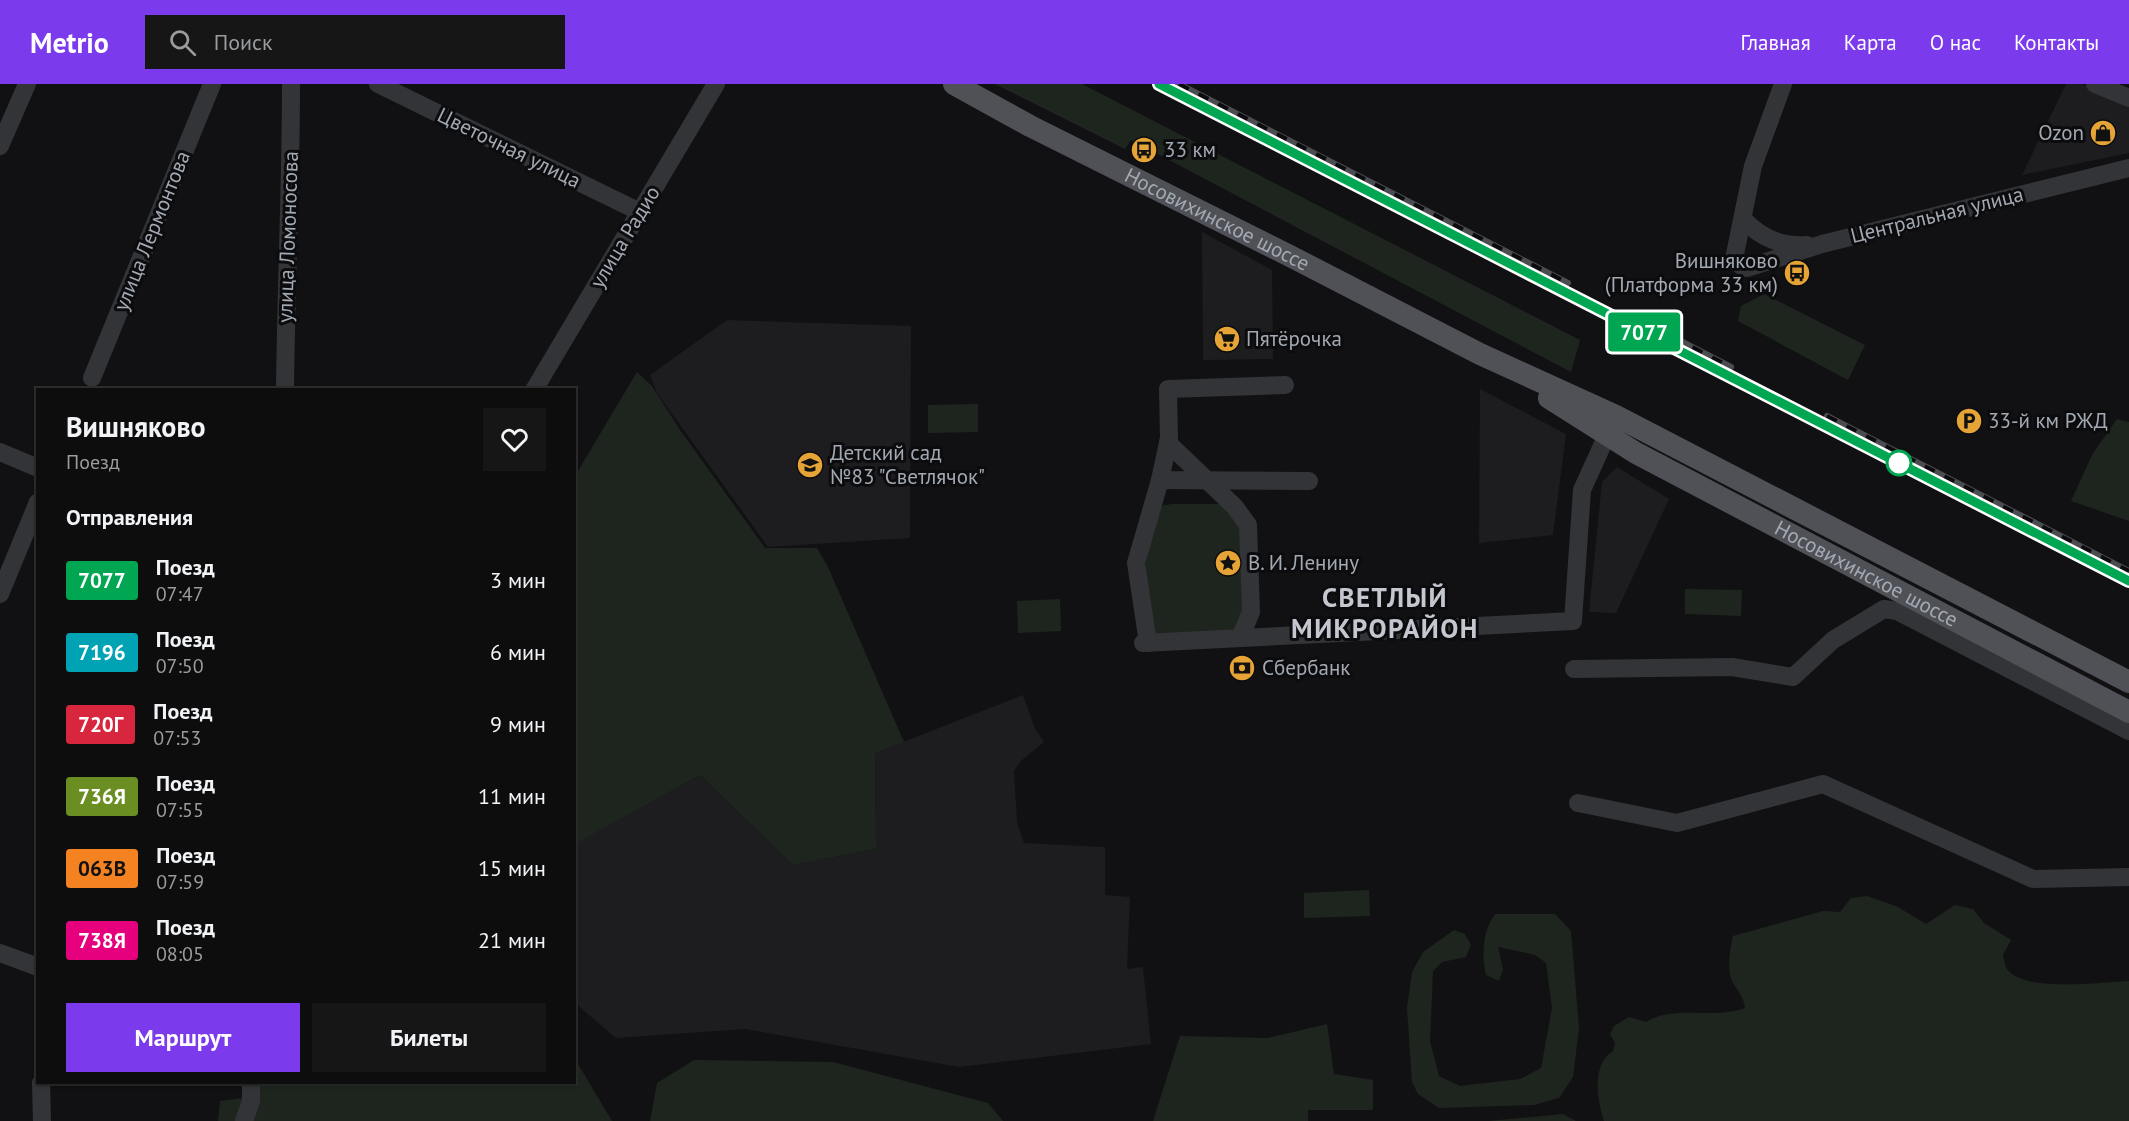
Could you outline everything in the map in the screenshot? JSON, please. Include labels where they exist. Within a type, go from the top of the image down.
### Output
[{"type":"main road","name":"Носовихинское шоссе","points":[[954,84],[1030,126],[1480,354],[1611,425],[2129,682]]},
{"type":"main road","name":"Носовихинское шоссе","points":[[1611,425],[1636,453],[2129,711]]},
{"type":"street","points":[[0,146],[27,84]]},
{"type":"street","name":"улица Лермонтова","points":[[92,378],[212,84]]},
{"type":"street","name":"улица Ломоносова","points":[[285,388],[286,265],[291,181],[291,84]]},
{"type":"street","name":"Цветочная улица","points":[[378,84],[640,212]]},
{"type":"street","name":"улица Радио","points":[[535,388],[716,84]]},
{"type":"street","name":"Центральная улица","points":[[1783,84],[1755,157],[1744,220],[1741,261],[1822,244],[2129,168]]},
{"type":"street","points":[[2095,84],[2129,98]]},
{"type":"street","points":[[1744,220],[1754,230],[1775,240],[1800,246],[1822,244]]},
{"type":"street","points":[[1285,385],[1168,389],[1168,443],[1160,480],[1136,563],[1146,643],[1573,621],[1574,570],[1582,490],[1611,425]]},
{"type":"street","points":[[1168,443],[1235,507],[1248,525],[1251,612],[1240,638]]},
{"type":"street","points":[[0,452],[36,467]]},
{"type":"street","points":[[1160,480],[1309,481]]},
{"type":"street","points":[[0,594],[36,507]]},
{"type":"street","points":[[1574,669],[1732,667],[1793,677],[1833,640],[1884,609],[1898,611],[2129,731]]},
{"type":"street","points":[[1578,803],[1677,823],[1823,784],[2033,879],[2129,877]]},
{"type":"street","points":[[0,953],[36,966]]},
{"type":"street","points":[[41,1084],[42,1121]]},
{"type":"street","points":[[244,1121],[251,1101],[251,1084]]},
{"type":"shaded area","points":[[995,84],[1082,84],[1580,340],[1571,372],[1131,140],[1125,149]]},
{"type":"shaded area","points":[[2066,84],[2081,84],[2129,105],[2129,153],[2022,175]]},
{"type":"shaded area","points":[[1202,232],[1272,270],[1273,359],[1203,360]]},
{"type":"shaded area","points":[[1764,294],[1865,345],[1848,380],[1738,321],[1741,306]]},
{"type":"shaded area","name":"Детский сад №83 \"Светлячок\"","points":[[727,320],[911,326],[910,538],[768,547],[657,393],[650,375]]},
{"type":"shaded area","points":[[637,372],[652,386],[680,430],[765,548],[817,548],[828,567],[904,742],[875,753],[876,849],[793,865],[700,775],[576,843],[576,474]]},
{"type":"shaded area","points":[[1480,389],[1566,434],[1553,535],[1479,543]]},
{"type":"shaded area","points":[[978,404],[978,432],[928,433],[928,405]]},
{"type":"shaded area","points":[[2117,419],[2129,422],[2129,521],[2071,501],[2093,453]]},
{"type":"shaded area","points":[[1617,467],[1669,499],[1616,613],[1589,612],[1602,482]]},
{"type":"shaded area","points":[[1172,504],[1232,504],[1246,530],[1250,594],[1237,635],[1155,638],[1143,583],[1154,507]]},
{"type":"shaded area","points":[[1685,589],[1742,590],[1741,616],[1685,614]]},
{"type":"shaded area","points":[[1060,599],[1061,631],[1018,633],[1017,601]]},
{"type":"shaded area","points":[[1023,695],[1035,729],[1044,742],[1021,761],[1014,771],[1017,822],[1024,843],[1105,847],[1105,895],[1130,897],[1127,969],[1143,967],[1151,1044],[959,1067],[745,1029],[616,1038],[576,1004],[576,843],[700,775],[793,865],[876,849],[875,753]]},
{"type":"shaded area","points":[[1369,890],[1370,916],[1304,918],[1304,893]]},
{"type":"shaded area","points":[[1867,896],[1898,907],[1926,924],[1955,905],[1973,909],[1984,923],[2011,940],[2003,955],[2006,968],[2016,976],[2029,981],[2046,984],[2083,984],[2129,981],[2129,1121],[1604,1121],[1599,1103],[1598,1083],[1601,1065],[1613,1051],[1615,1043],[1610,1034],[1614,1026],[1629,1017],[1646,1022],[1669,1014],[1720,1013],[1745,1008],[1742,997],[1731,978],[1729,966],[1733,936],[1823,911],[1840,912],[1851,898]]},
{"type":"shaded area","points":[[1495,914],[1555,914],[1571,931],[1579,1028],[1573,1077],[1559,1098],[1534,1105],[1439,1108],[1418,1094],[1412,1082],[1407,1008],[1412,972],[1423,952],[1454,930],[1465,934],[1471,945],[1466,957],[1442,962],[1433,971],[1430,1041],[1439,1076],[1460,1086],[1520,1079],[1541,1068],[1552,1008],[1546,963],[1535,955],[1498,947],[1503,969],[1499,981],[1486,975],[1484,943],[1488,927]]},
{"type":"shaded area","points":[[1327,1024],[1334,1074],[1373,1080],[1373,1110],[1308,1110],[1308,1121],[1153,1121],[1180,1036],[1268,1038]]},
{"type":"shaded area","points":[[694,1060],[833,1062],[988,1103],[1003,1121],[650,1121],[657,1083]]},
{"type":"shaded area","points":[[576,1061],[612,1121],[218,1121],[220,1101],[243,1098],[244,1084],[576,1084]]},
{"type":"shaded area","points":[[1563,1114],[1576,1121],[1488,1121]]},
{"type":"railway","points":[[1159,84],[2129,581]]},
{"type":"railway","points":[[1179,84],[1568,283]]},
{"type":"railway","points":[[1673,337],[1731,367]]},
{"type":"railway","points":[[1827,416],[2129,571]]},
{"type":"train","name":"7077","points":[[1159,84],[2129,581]]},
{"type":"place","name":"Ozon","points":[[2103,133]]},
{"type":"place","name":"33 км","points":[[1144,150]]},
{"type":"place","name":"Вишняково (Платформа 33 км)","points":[[1797,273]]},
{"type":"place","name":"Пятёрочка","points":[[1227,339]]},
{"type":"place","name":"33-й км РЖД","points":[[1969,421]]},
{"type":"place","name":"Детский сад №83 \"Светлячок\"","points":[[810,465]]},
{"type":"place","name":"В. И. Ленину","points":[[1228,563]]},
{"type":"place","name":"Сбербанк","points":[[1242,668]]},
{"type":"district","name":"СВЕТЛЫЙ МИКРОРАЙОН","points":[[1385,614]]}]
